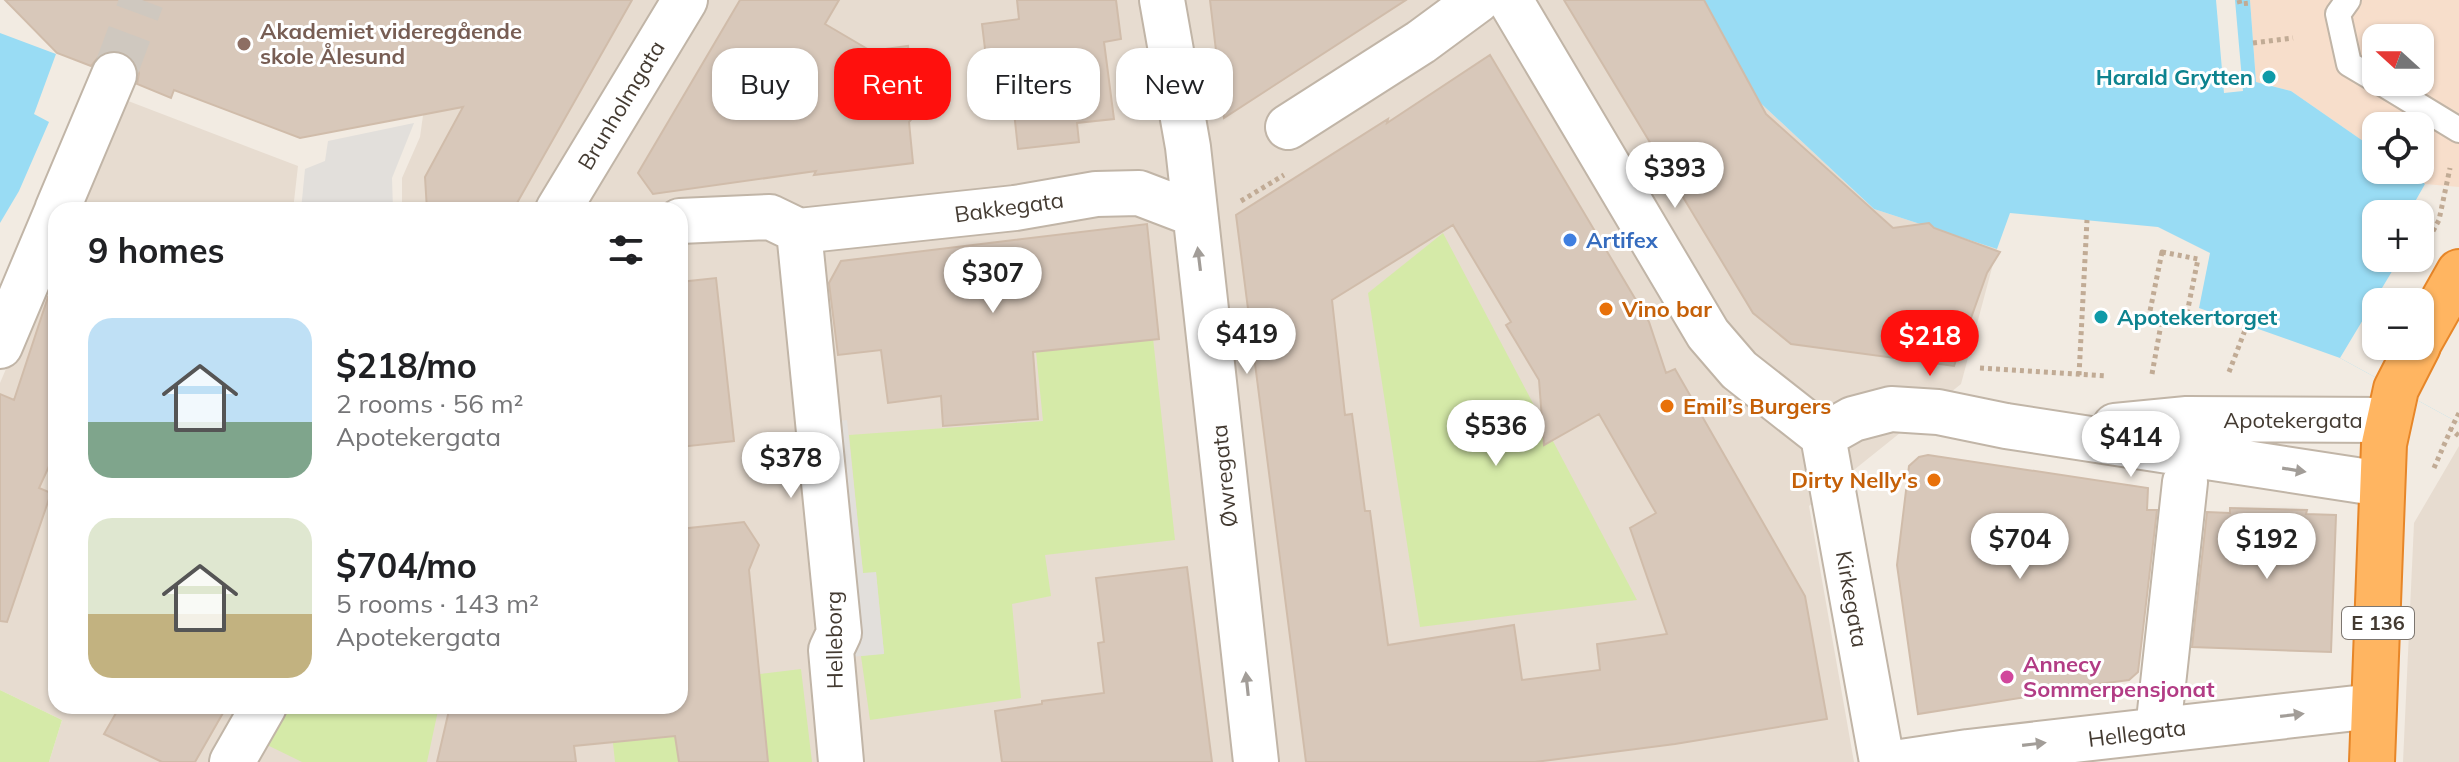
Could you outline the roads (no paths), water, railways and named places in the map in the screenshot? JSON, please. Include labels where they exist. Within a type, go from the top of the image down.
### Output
[{"type":"highway","name":"E 136","points":[[2434,317],[2459,272]]},
{"type":"highway","name":"E 136","points":[[2372,762],[2382,484],[2392,404],[2412,360]]},
{"type":"street","name":"Brunholmgata","points":[[563,202],[685,0]]},
{"type":"street","name":"Øwregata","points":[[1162,0],[1188,147],[1256,762]]},
{"type":"street","points":[[1288,127],[1421,42],[1478,0]]},
{"type":"street","points":[[1510,0],[1708,334],[1739,370],[1823,436]]},
{"type":"street","points":[[61,202],[114,75]]},
{"type":"street","name":"Bakkegata","points":[[688,221],[770,217],[799,231],[1015,208],[1096,194],[1139,193],[1194,214]]},
{"type":"street","name":"Helleborg","points":[[799,231],[839,633],[831,650],[841,762]]},
{"type":"street","points":[[0,346],[48,232]]},
{"type":"street","name":"Apotekergata","points":[[2056,432],[2392,404]]},
{"type":"street","name":"Apotekergata","points":[[1823,436],[1853,419],[1891,409],[1938,412],[2382,484]]},
{"type":"street","name":"Kirkegata","points":[[1823,436],[1882,762]]},
{"type":"street","points":[[2158,730],[2185,482]]},
{"type":"street","name":"Hellegata","points":[[1901,762],[2374,706]]},
{"type":"street","points":[[232,762],[259,714]]},
{"type":"lane","points":[[2348,0],[2338,14],[2349,64],[2362,72]]},
{"type":"lane","points":[[2403,96],[2459,130]]},
{"type":"water","points":[[1701,0],[2250,0],[2256,82],[2291,91],[2362,140],[2362,184],[2425,184],[2416,200],[2362,200],[2362,272],[2393,272],[2390,277],[2409,288],[2362,288],[2362,360],[2434,360],[2434,302],[2459,316],[2459,423],[2340,358],[2199,308],[2210,253],[2158,227],[2010,213],[1997,249],[1874,209],[1753,96]]},
{"type":"water","points":[[0,33],[56,54],[34,114],[49,122],[19,191],[0,223]]},
{"type":"tunnel","points":[[114,75],[142,0]]},
{"type":"place","name":"Akademiet videregående skole Ålesund","points":[[244,44]]},
{"type":"place","name":"Harald Grytten","points":[[2269,77]]},
{"type":"place","name":"Artifex","points":[[1570,240]]},
{"type":"place","name":"Vino bar","points":[[1606,309]]},
{"type":"place","name":"Apotekertorget","points":[[2101,317]]},
{"type":"place","name":"Emil’s Burgers","points":[[1667,406]]},
{"type":"place","name":"Dirty Nelly's","points":[[1934,480]]},
{"type":"place","name":"Annecy Sommerpensjonat","points":[[2007,677]]}]
